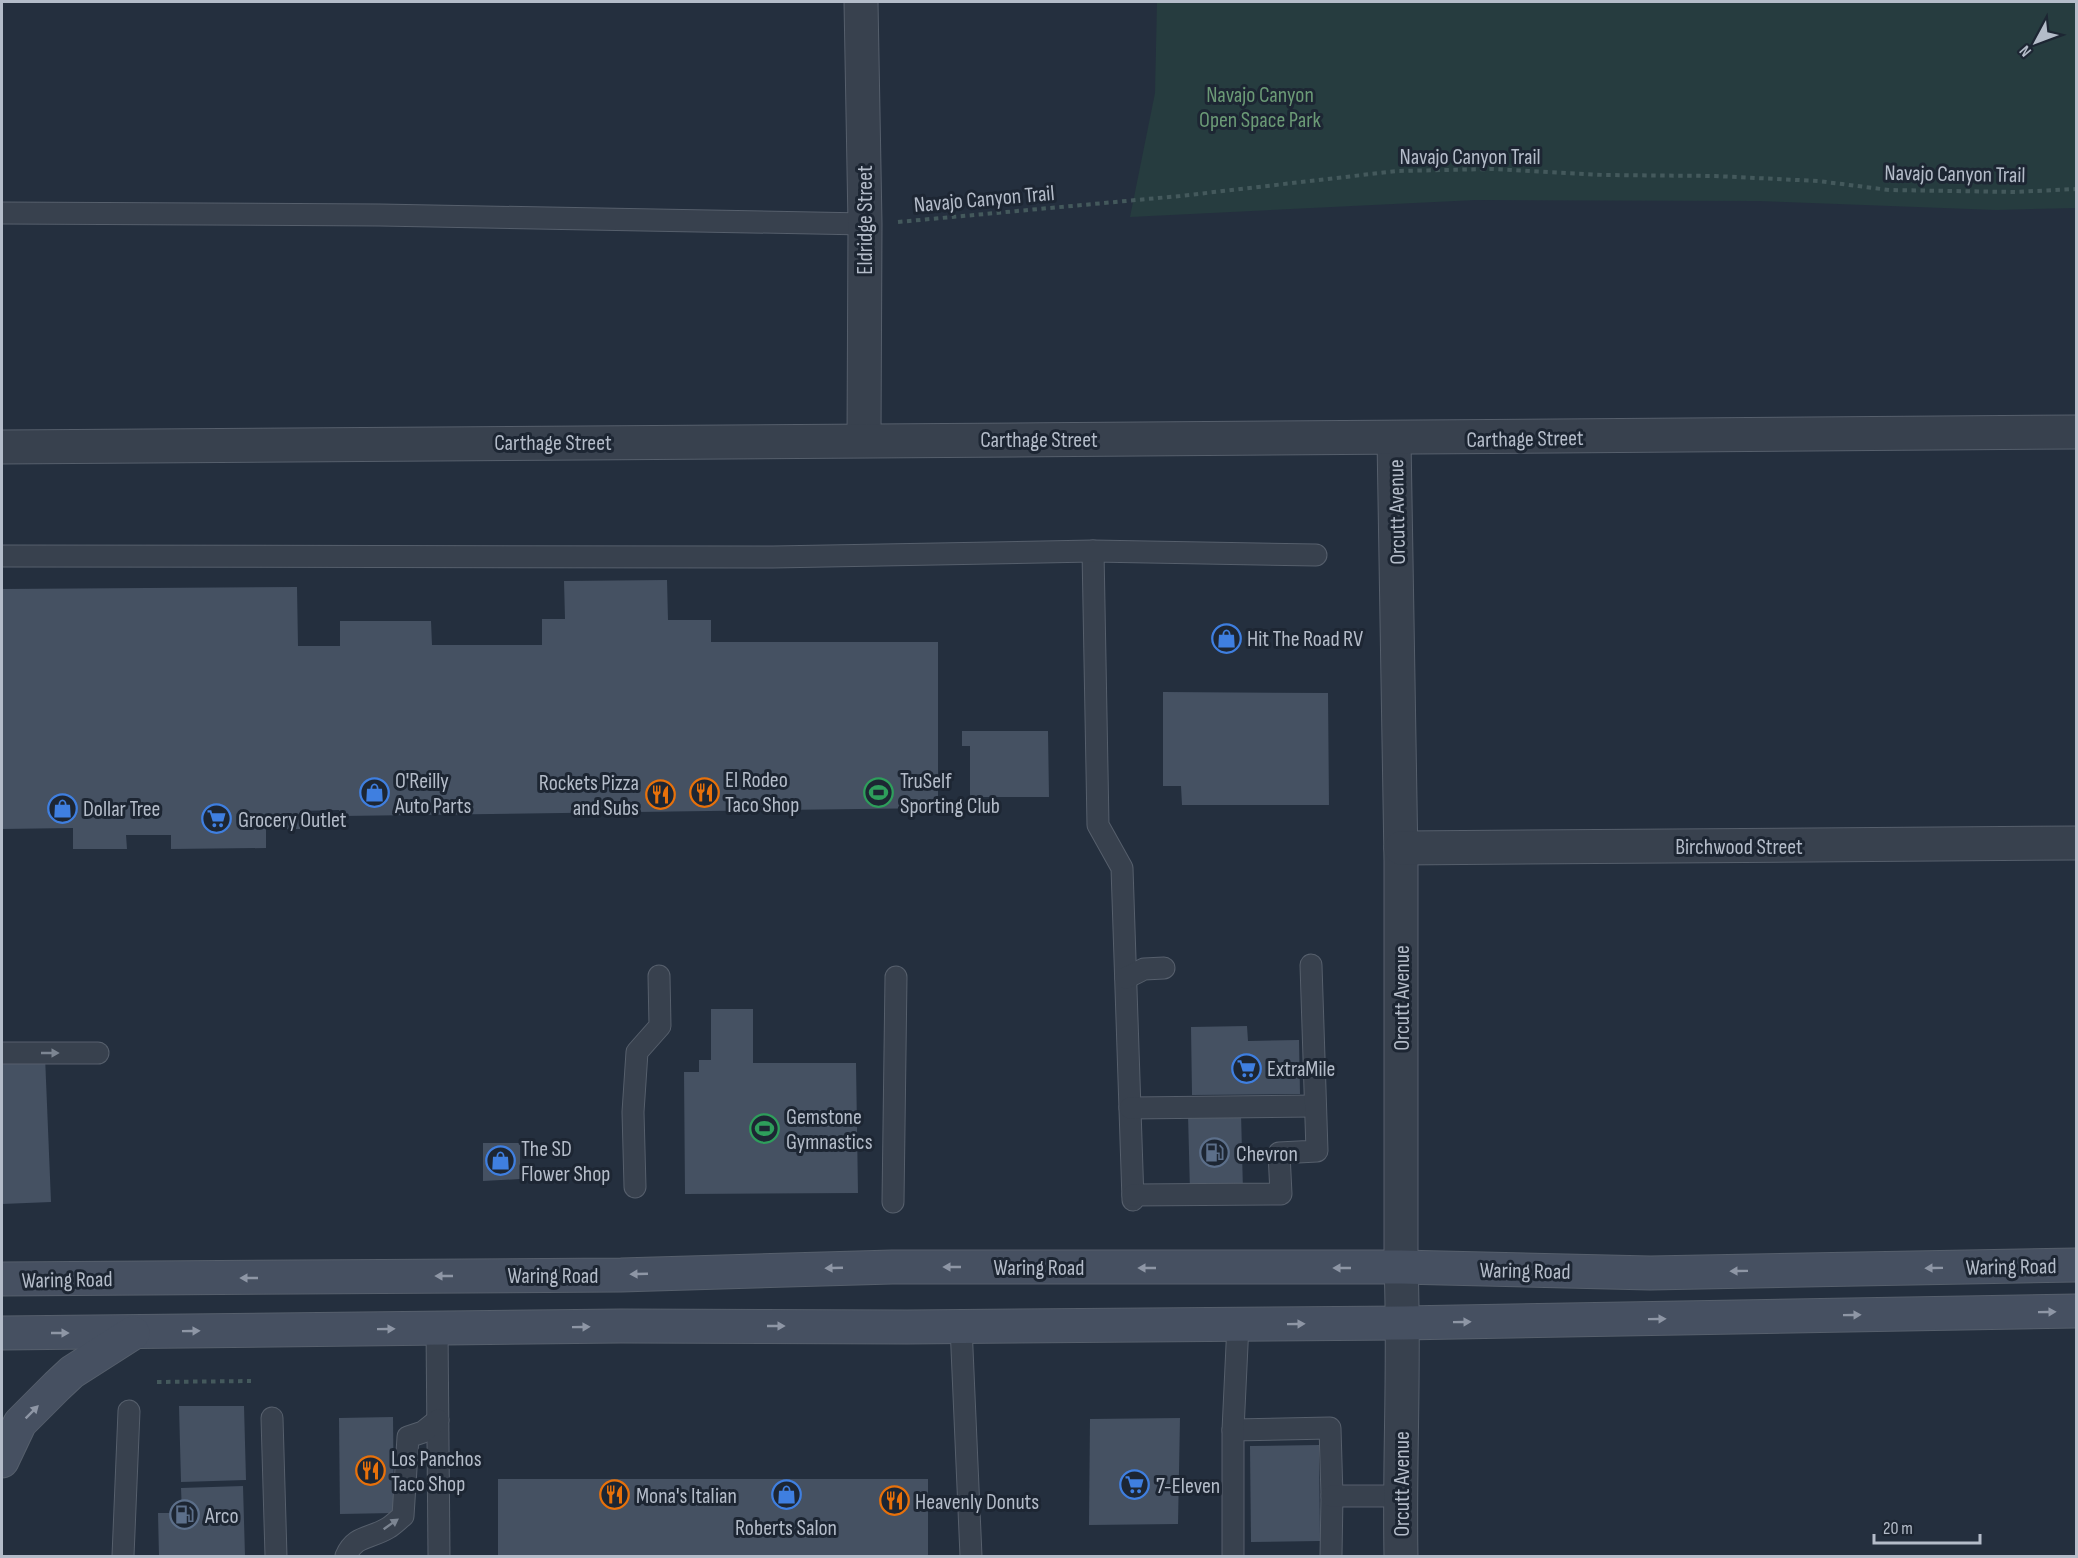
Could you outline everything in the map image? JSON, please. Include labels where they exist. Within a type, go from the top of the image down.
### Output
[{"type":"main road","name":"Waring Road","points":[[2,1279],[621,1275],[892,1267],[1401,1267],[1650,1273],[2076,1265]]},
{"type":"main road","name":"Waring Road","points":[[2,1333],[437,1328],[1403,1323],[2076,1311]]},
{"type":"main road","points":[[2,1461],[20,1424],[64,1379],[133,1333]]},
{"type":"street","name":"Eldridge Street","points":[[861,2],[865,224],[864,439]]},
{"type":"street","name":"Carthage Street","points":[[2,447],[864,439],[1394,439],[2076,432]]},
{"type":"street","name":"Orcutt Avenue","points":[[1394,439],[1401,848],[1403,1323],[1401,1557]]},
{"type":"street","name":"Birchwood Street","points":[[1401,848],[2076,843]]},
{"type":"lane","points":[[2,213],[368,215],[865,224]]},
{"type":"lane","points":[[1093,551],[1098,825],[1122,868],[1133,1197],[1281,1194],[1279,1153],[1317,1150],[1311,965]]},
{"type":"lane","points":[[2,556],[772,557],[1093,551],[1316,555]]},
{"type":"lane","points":[[1126,978],[1144,969],[1164,968]]},
{"type":"lane","points":[[635,1187],[633,1112],[638,1052],[660,1026],[659,976]]},
{"type":"lane","points":[[893,1202],[896,977]]},
{"type":"lane","points":[[2,1053],[98,1053]]},
{"type":"lane","points":[[1130,1108],[1315,1106]]},
{"type":"lane","points":[[1233,1557],[1233,1430],[1238,1324]]},
{"type":"lane","points":[[961,1326],[971,1557]]},
{"type":"lane","points":[[437,1328],[439,1557]]},
{"type":"lane","points":[[123,1557],[129,1411]]},
{"type":"lane","points":[[272,1418],[276,1557]]},
{"type":"lane","points":[[346,1557],[350,1547],[362,1538],[387,1529],[403,1516],[408,1437],[423,1432],[438,1420]]},
{"type":"lane","points":[[1233,1430],[1330,1428],[1332,1496],[1330,1557]]},
{"type":"lane","points":[[1332,1496],[1400,1496]]},
{"type":"path","name":"Navajo Canyon Trail","points":[[865,224],[923,221],[1156,198],[1397,171],[1492,169],[1604,175],[1714,176],[1818,181],[1889,190],[2015,192],[2076,189]]},
{"type":"path","points":[[158,1383],[251,1381]]},
{"type":"green space","name":"Navajo Canyon Open Space Park","points":[[1157,2],[2076,2],[2076,208],[1996,210],[1758,201],[1476,200],[1130,217],[1155,93]]},
{"type":"building","points":[[667,580],[668,620],[711,620],[711,642],[938,642],[938,808],[342,816],[339,810],[300,811],[300,829],[266,829],[266,848],[171,849],[171,835],[126,835],[127,849],[73,849],[73,828],[2,829],[2,589],[297,587],[298,646],[340,646],[340,621],[431,621],[432,645],[542,645],[542,619],[565,619],[564,581]]},
{"type":"building","points":[[1163,692],[1328,693],[1329,805],[1182,805],[1181,786],[1163,786]]},
{"type":"building","points":[[962,731],[1048,731],[1049,797],[970,797],[970,746],[962,746]]},
{"type":"building","points":[[711,1009],[753,1009],[753,1063],[856,1063],[858,1193],[685,1194],[684,1072],[699,1072],[699,1060],[711,1060]]},
{"type":"building","name":"ExtraMile","points":[[1247,1026],[1248,1041],[1299,1040],[1300,1094],[1192,1095],[1191,1027]]},
{"type":"building","points":[[45,1056],[51,1202],[2,1204],[2,1057]]},
{"type":"building","name":"Chevron","points":[[1241,1113],[1243,1191],[1190,1192],[1188,1114]]},
{"type":"building","points":[[483,1143],[520,1143],[520,1179],[483,1181]]},
{"type":"building","points":[[179,1406],[244,1406],[246,1480],[181,1482]]},
{"type":"building","points":[[393,1417],[394,1513],[340,1514],[339,1418]]},
{"type":"building","points":[[1180,1418],[1178,1524],[1089,1525],[1090,1419]]},
{"type":"building","points":[[1319,1445],[1320,1541],[1251,1542],[1250,1446]]},
{"type":"building","points":[[498,1479],[928,1479],[928,1556],[498,1556]]},
{"type":"building","points":[[243,1486],[245,1556],[159,1556],[158,1513],[182,1513],[181,1488]]},
{"type":"place","name":"Hit The Road RV","points":[[1226,638]]},
{"type":"place","name":"El Rodeo Taco Shop","points":[[704,792]]},
{"type":"place","name":"O'Reilly Auto Parts","points":[[374,793]]},
{"type":"place","name":"TruSelf Sporting Club","points":[[879,793]]},
{"type":"place","name":"Rockets Pizza and Subs","points":[[660,795]]},
{"type":"place","name":"Dollar Tree","points":[[62,808]]},
{"type":"place","name":"Grocery Outlet","points":[[217,819]]},
{"type":"place","name":"ExtraMile","points":[[1246,1068]]},
{"type":"place","name":"Gemstone Gymnastics","points":[[765,1129]]},
{"type":"place","name":"Chevron","points":[[1215,1153]]},
{"type":"place","name":"The SD Flower Shop","points":[[500,1161]]},
{"type":"place","name":"Los Panchos Taco Shop","points":[[370,1471]]},
{"type":"place","name":"7-Eleven","points":[[1135,1485]]},
{"type":"place","name":"Mona's Italian","points":[[615,1495]]},
{"type":"place","name":"Roberts Salon","points":[[786,1495]]},
{"type":"place","name":"Heavenly Donuts","points":[[894,1501]]},
{"type":"place","name":"Arco","points":[[184,1515]]}]
